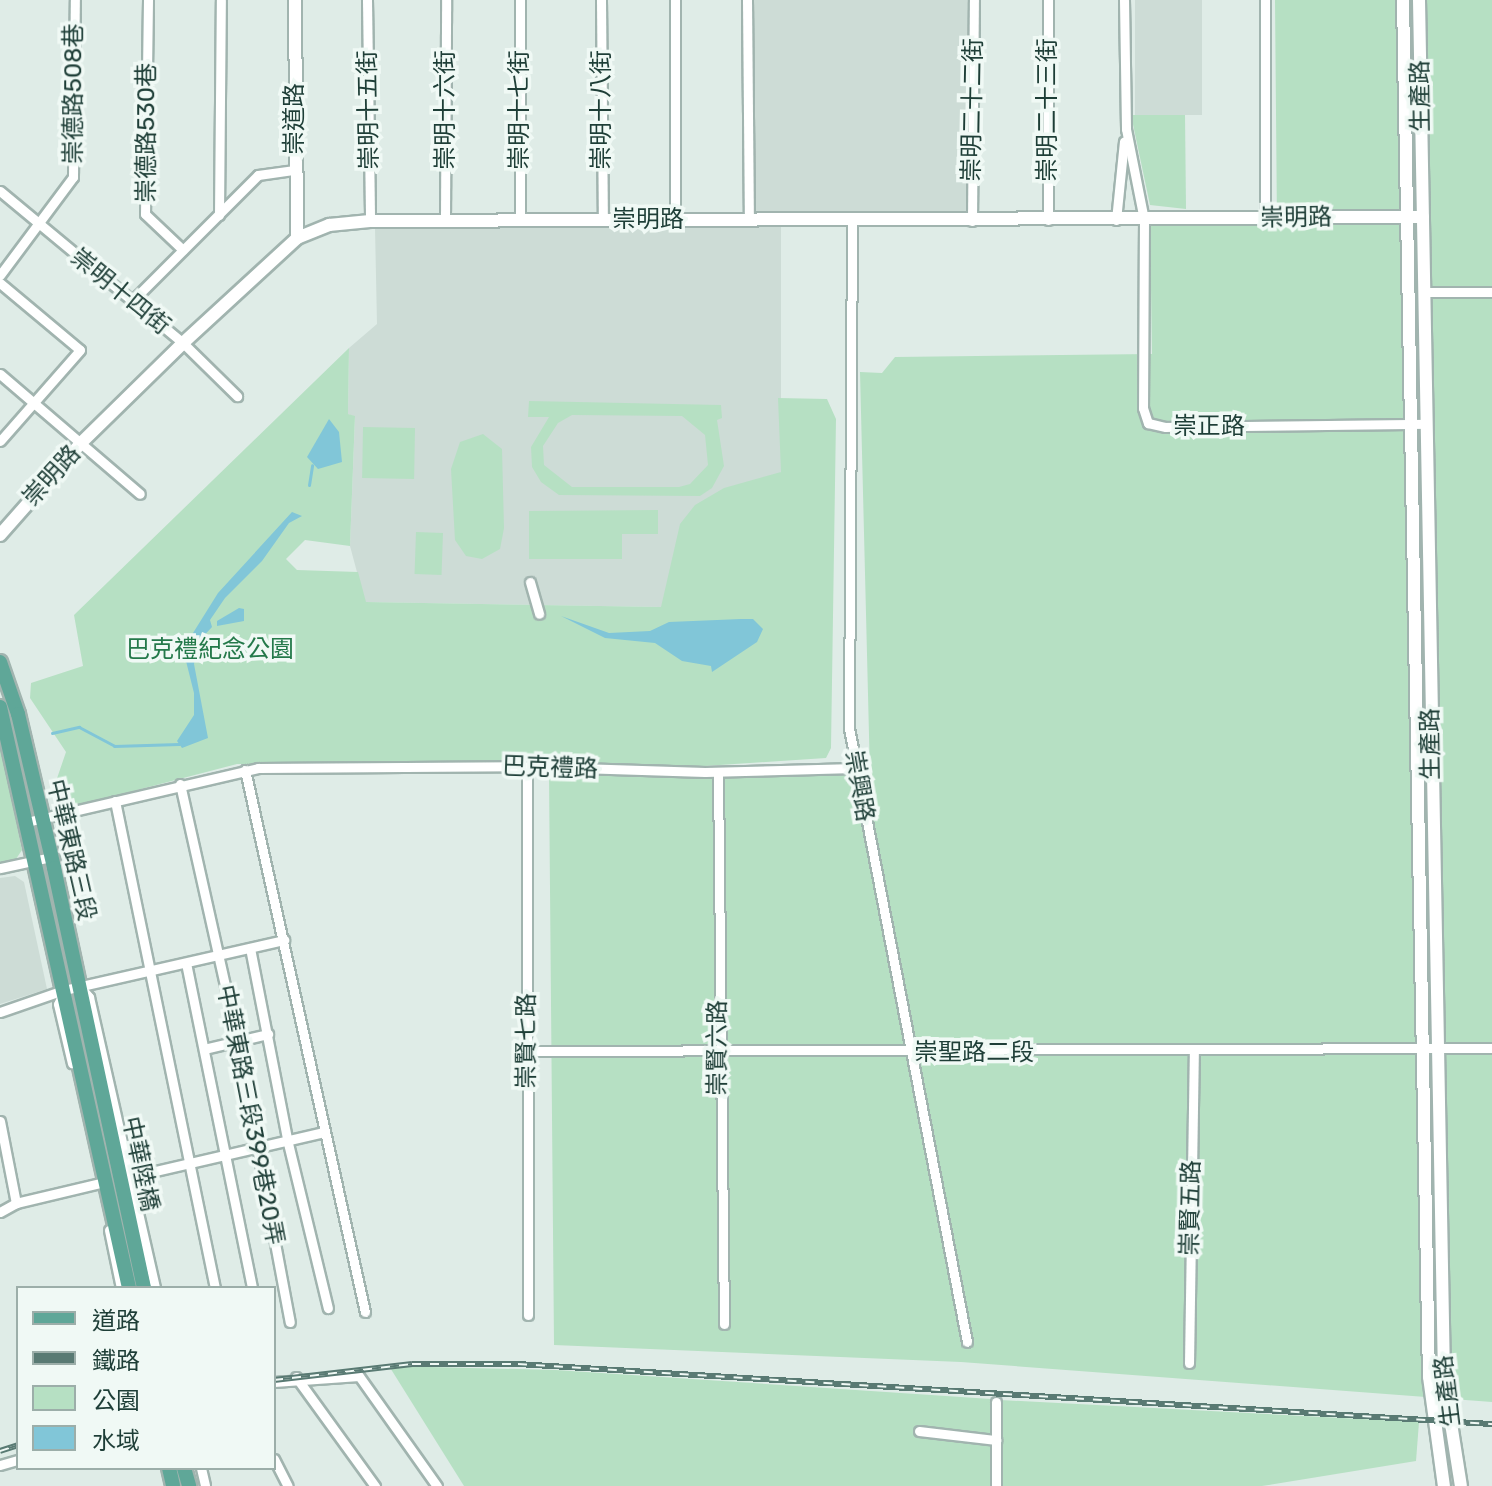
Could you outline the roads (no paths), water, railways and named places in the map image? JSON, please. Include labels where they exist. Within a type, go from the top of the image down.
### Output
[{"type":"main road","name":"中華東路三段","points":[[0,662],[51,857],[79,986],[86,1052]]},
{"type":"main road","name":"中華東路三段","points":[[0,707],[64,990],[86,1052]]},
{"type":"main road","name":"中華陸橋","points":[[86,1052],[129,1286]]},
{"type":"main road","name":"中華陸橋","points":[[86,1052],[144,1286]]},
{"type":"street","name":"崇德路508巷","points":[[0,275],[73,177],[75,0]]},
{"type":"street","name":"崇德路530巷","points":[[148,0],[145,214],[183,250]]},
{"type":"street","points":[[219,215],[221,0]]},
{"type":"street","name":"崇道路","points":[[295,0],[297,238]]},
{"type":"street","name":"崇明十五街","points":[[367,0],[370,221]]},
{"type":"street","name":"崇明十六街","points":[[445,220],[446,0]]},
{"type":"street","name":"崇明十七街","points":[[520,0],[520,221]]},
{"type":"street","name":"崇明十八街","points":[[601,0],[603,220]]},
{"type":"street","points":[[675,0],[675,220]]},
{"type":"street","points":[[747,0],[749,219]]},
{"type":"street","name":"崇明二十二街","points":[[972,221],[974,0]]},
{"type":"street","name":"崇明二十三街","points":[[1048,0],[1048,220]]},
{"type":"street","points":[[1116,220],[1126,129],[1124,0]]},
{"type":"street","points":[[1265,0],[1265,218]]},
{"type":"street","name":"生產路","points":[[1403,0],[1420,1049],[1429,1377],[1444,1486]]},
{"type":"street","name":"生產路","points":[[1419,0],[1444,1379],[1461,1486]]},
{"type":"street","points":[[1126,129],[1144,220]]},
{"type":"street","points":[[130,303],[262,173],[295,170]]},
{"type":"street","name":"崇明十四街","points":[[0,191],[130,303],[183,343],[237,396]]},
{"type":"street","name":"崇明路","points":[[0,535],[82,442],[183,343],[297,238],[329,225],[445,220],[972,221],[1423,217]]},
{"type":"street","name":"崇興路","points":[[852,220],[847,636],[855,768],[967,1342]]},
{"type":"street","name":"崇正路","points":[[1144,220],[1143,408],[1148,423],[1166,427],[1426,424]]},
{"type":"street","points":[[0,283],[80,350],[0,441]]},
{"type":"street","points":[[1424,292],[1492,292]]},
{"type":"street","points":[[0,374],[140,494]]},
{"type":"street","points":[[530,582],[539,614]]},
{"type":"street","name":"巴克禮路","points":[[26,822],[245,770],[527,768],[718,772],[855,768]]},
{"type":"street","name":"崇賢七路","points":[[527,768],[528,1315]]},
{"type":"street","points":[[245,770],[365,1312]]},
{"type":"street","name":"崇賢六路","points":[[718,772],[718,1054],[724,1324]]},
{"type":"street","name":"中華東路三段399巷20弄","points":[[180,784],[237,1040],[254,1148],[290,1322]]},
{"type":"street","points":[[115,801],[215,1286]]},
{"type":"street","points":[[0,868],[51,857]]},
{"type":"street","points":[[0,1012],[79,986],[284,940]]},
{"type":"street","points":[[250,948],[287,1139],[328,1308]]},
{"type":"street","points":[[186,963],[221,1156],[252,1286]]},
{"type":"street","points":[[79,986],[89,997],[155,1286]]},
{"type":"street","points":[[64,990],[58,1004],[121,1286]]},
{"type":"street","points":[[204,1049],[268,1034]]},
{"type":"street","name":"崇聖路二段","points":[[527,1051],[910,1054],[1492,1048]]},
{"type":"street","name":"崇賢五路","points":[[1189,1363],[1194,1053]]},
{"type":"street","points":[[0,1121],[3,1153],[16,1203]]},
{"type":"street","points":[[129,1177],[324,1132]]},
{"type":"street","points":[[0,1212],[16,1203],[100,1183]]},
{"type":"street","points":[[276,1382],[296,1377],[359,1376],[437,1486]]},
{"type":"street","points":[[296,1377],[375,1486]]},
{"type":"street","points":[[996,1402],[996,1486]]},
{"type":"street","points":[[919,1431],[996,1440]]},
{"type":"street","points":[[276,1463],[288,1486]]},
{"type":"water","points":[[329,419],[339,432],[342,462],[318,469],[307,457]]},
{"type":"water","points":[[292,512],[302,516],[289,523],[262,561],[225,598],[210,620],[212,627],[198,642],[194,664],[208,738],[182,748],[177,741],[194,715],[194,693],[183,649],[218,593]]},
{"type":"water","points":[[239,608],[244,609],[244,621],[217,626],[217,621]]},
{"type":"water","points":[[561,616],[609,633],[650,631],[669,622],[741,619],[753,619],[763,629],[757,642],[712,672],[711,666],[682,661],[655,643],[605,638]]},
{"type":"waterway","points":[[309,485],[312,465]]},
{"type":"waterway","points":[[52,733],[79,727],[114,746],[179,744]]},
{"type":"railway","points":[[276,1380],[412,1364],[518,1364],[1492,1424]]},
{"type":"railway","points":[[0,1451],[16,1446]]},
{"type":"park label","name":"巴克禮紀念公園","points":[[210,650]]}]
